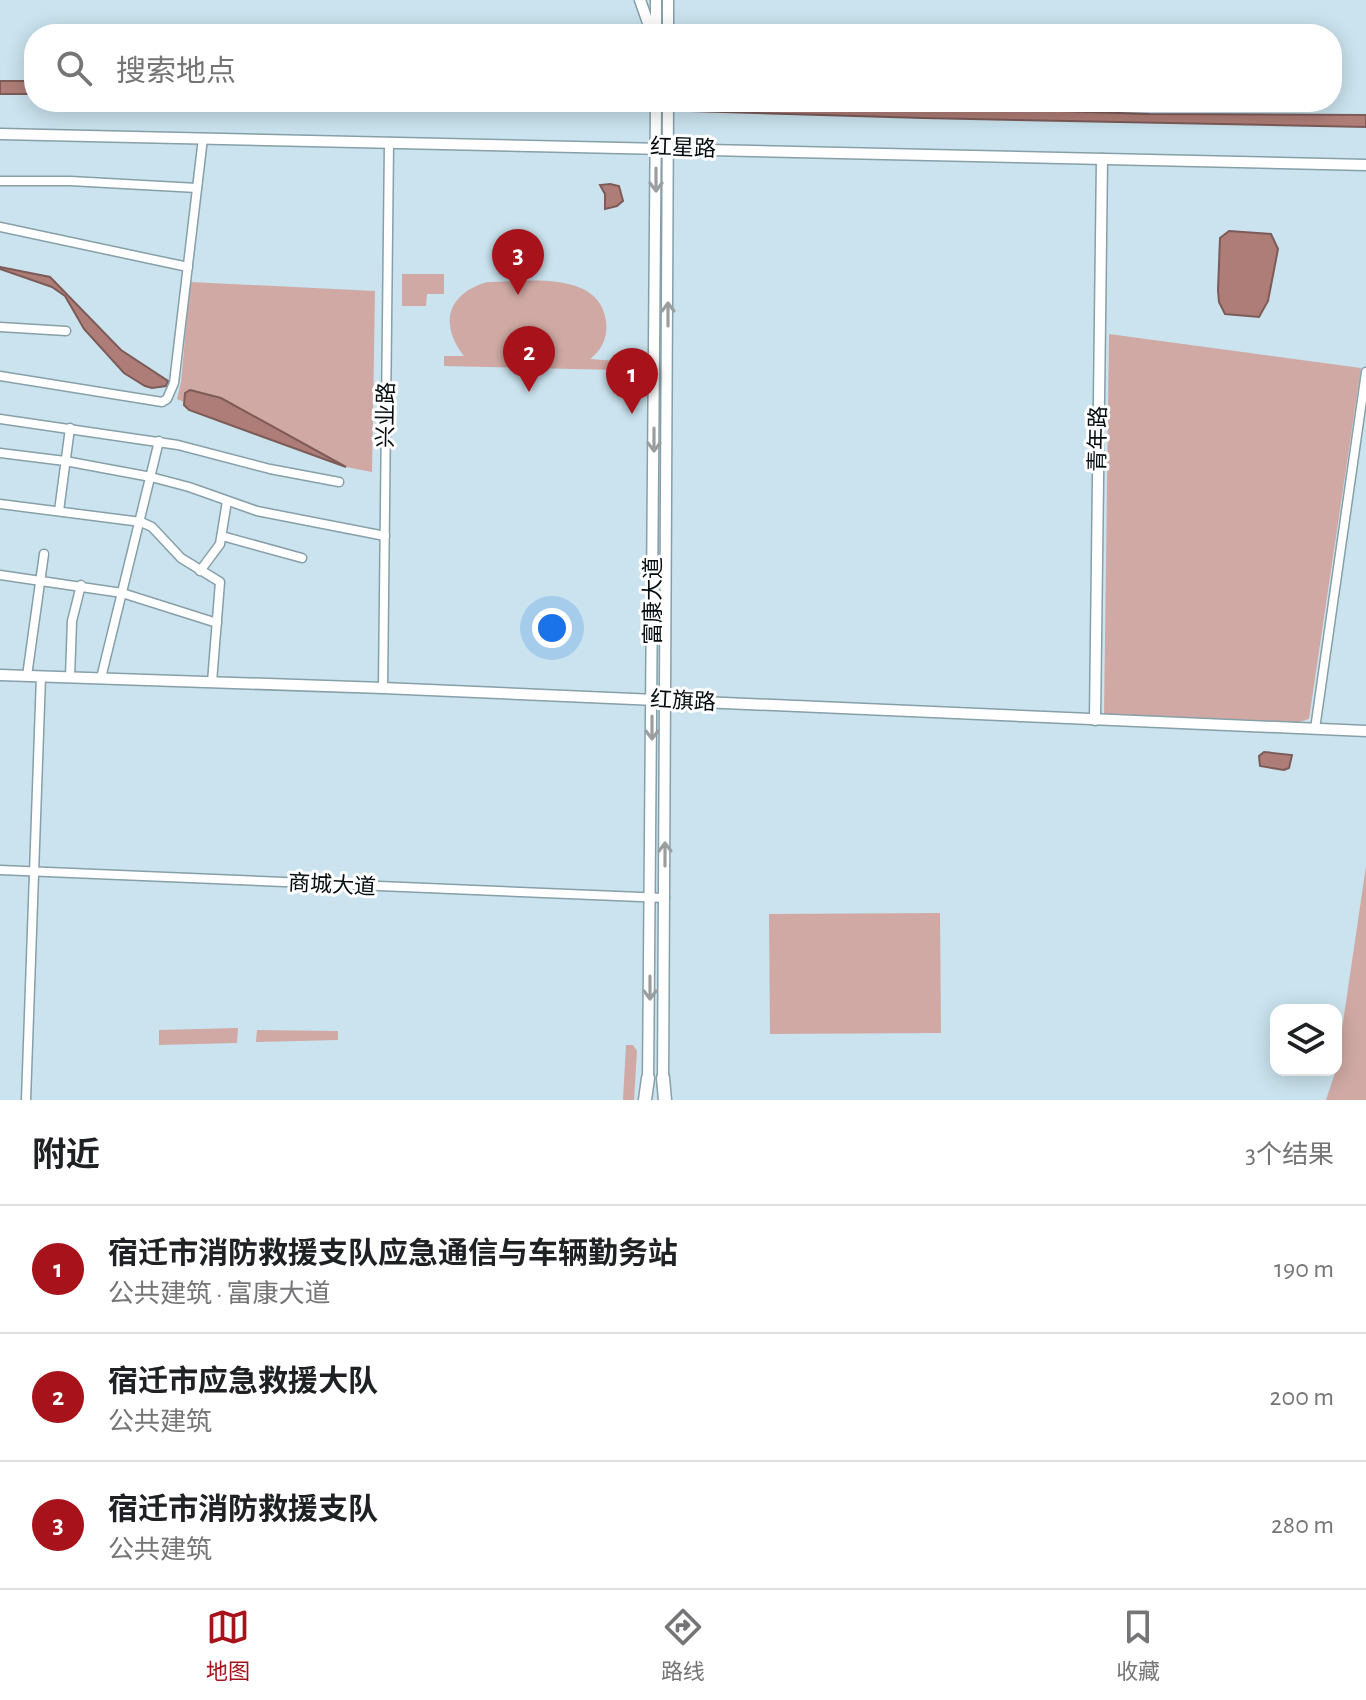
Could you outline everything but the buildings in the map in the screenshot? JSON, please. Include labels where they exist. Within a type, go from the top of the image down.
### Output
[{"type":"main road","points":[[646,1100],[648,1078]]},
{"type":"main road","points":[[663,1078],[664,1100]]},
{"type":"street","points":[[640,0],[650,24]]},
{"type":"street","points":[[655,24],[656,0]]},
{"type":"street","points":[[668,0],[668,24]]},
{"type":"street","name":"富康大道","points":[[648,1078],[656,112]]},
{"type":"street","name":"富康大道","points":[[663,1078],[668,112]]},
{"type":"street","name":"红星路","points":[[0,134],[1366,165]]},
{"type":"street","points":[[0,376],[162,402],[167,399],[174,383],[203,138]]},
{"type":"street","name":"兴业路","points":[[383,688],[389,142]]},
{"type":"street","name":"青年路","points":[[1095,720],[1102,159]]},
{"type":"street","points":[[0,181],[70,181],[197,188]]},
{"type":"street","points":[[0,227],[188,267]]},
{"type":"street","points":[[0,327],[66,331]]},
{"type":"street","points":[[1315,729],[1362,424],[1366,372]]},
{"type":"street","points":[[0,419],[159,441],[270,469],[339,482]]},
{"type":"street","points":[[59,511],[70,428]]},
{"type":"street","points":[[101,678],[159,441]]},
{"type":"street","points":[[0,453],[151,477],[257,511],[385,536]]},
{"type":"street","points":[[200,571],[220,544],[227,501]]},
{"type":"street","points":[[0,504],[141,522],[152,527],[181,558],[220,582],[212,682]]},
{"type":"street","points":[[222,536],[302,558]]},
{"type":"street","points":[[27,676],[44,554]]},
{"type":"street","points":[[0,575],[122,593],[217,623]]},
{"type":"street","points":[[70,677],[72,621],[81,585]]},
{"type":"street","name":"红旗路","points":[[0,675],[383,688],[1366,731]]},
{"type":"street","points":[[26,1100],[41,676]]},
{"type":"street","name":"商城大道","points":[[0,870],[665,898]]},
{"type":"shaded area","points":[[0,81],[24,81],[24,94],[0,94]]},
{"type":"shaded area","points":[[724,112],[1366,115],[1366,127]]},
{"type":"shaded area","points":[[600,185],[619,186],[623,201],[605,209],[605,194]]},
{"type":"shaded area","points":[[1229,231],[1271,234],[1278,249],[1268,301],[1259,317],[1225,314],[1219,302],[1220,238]]},
{"type":"shaded area","points":[[0,267],[50,277],[121,350],[168,381],[166,386],[145,386],[124,373],[84,329],[65,296],[52,287]]},
{"type":"shaded area","points":[[402,274],[444,274],[444,294],[427,294],[426,306],[402,306]]},
{"type":"shaded area","points":[[190,282],[375,291],[372,472],[346,467],[177,399]]},
{"type":"shaded area","points":[[487,282],[558,282],[590,293],[600,304],[606,332],[598,352],[590,359],[618,361],[618,370],[444,366],[444,356],[464,356],[451,333],[451,312],[456,302],[463,294]]},
{"type":"shaded area","points":[[1109,334],[1361,368],[1309,719],[1299,722],[1104,714]]},
{"type":"shaded area","points":[[190,390],[221,398],[346,467],[189,410],[184,405],[185,393]]},
{"type":"shaded area","points":[[1264,752],[1292,755],[1289,768],[1260,766],[1259,756]]},
{"type":"shaded area","points":[[1366,866],[1366,1100],[1326,1100],[1334,1076],[1342,1076],[1342,1029]]},
{"type":"shaded area","points":[[940,913],[941,1033],[770,1034],[769,914]]},
{"type":"shaded area","points":[[238,1028],[237,1043],[159,1045],[159,1030]]},
{"type":"shaded area","points":[[257,1030],[338,1031],[338,1040],[256,1042]]},
{"type":"shaded area","points":[[626,1045],[633,1045],[637,1051],[634,1100],[623,1100]]},
{"type":"pier","points":[[687,112],[687,116],[634,114]]},
{"type":"place","name":"宿迁市消防救援支队","points":[[518,295]]},
{"type":"place","name":"宿迁市应急救援大队","points":[[529,392]]},
{"type":"place","name":"宿迁市消防救援支队应急通信与车辆勤务站","points":[[632,414]]}]
